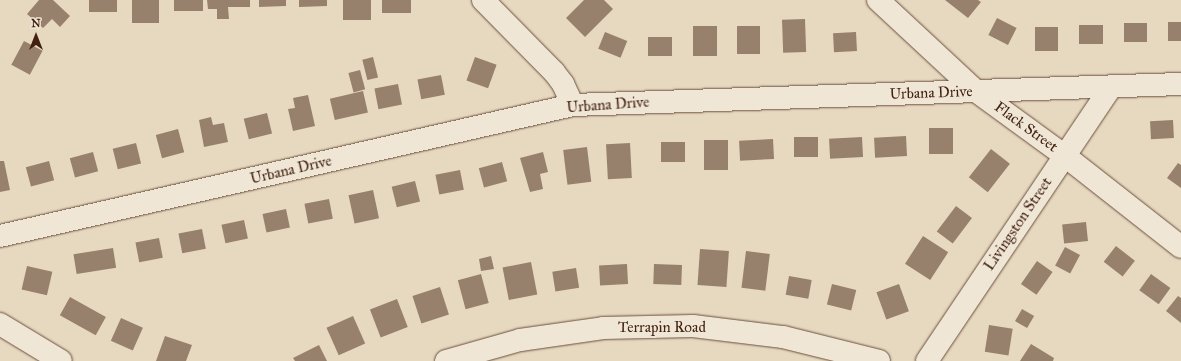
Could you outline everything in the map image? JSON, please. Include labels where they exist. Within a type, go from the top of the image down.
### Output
[{"type":"street","points":[[483,0],[554,72],[564,84],[573,105]]},
{"type":"street","name":"Flack Street","points":[[878,0],[976,91],[1064,156],[1181,247]]},
{"type":"street","name":"Urbana Drive","points":[[0,236],[573,105],[1181,84]]},
{"type":"street","name":"Livingston Street","points":[[926,361],[1111,87]]},
{"type":"street","points":[[0,324],[61,361]]},
{"type":"street","name":"Terrapin Road","points":[[446,361],[520,340],[603,328],[693,326],[783,337],[879,361]]},
{"type":"building","points":[[39,0],[53,0],[70,16],[60,27],[52,19],[43,28],[27,14]]},
{"type":"building","points":[[89,0],[117,0],[117,12],[89,12]]},
{"type":"building","points":[[132,0],[159,0],[159,23],[132,23]]},
{"type":"building","points":[[174,0],[203,0],[203,11],[174,11]]},
{"type":"building","points":[[207,0],[250,0],[250,7],[228,7],[229,19],[217,19],[217,9],[208,9]]},
{"type":"building","points":[[259,0],[286,0],[286,6],[259,7]]},
{"type":"building","points":[[299,0],[327,0],[327,6],[299,7]]},
{"type":"building","points":[[343,0],[371,0],[371,20],[343,20]]},
{"type":"building","points":[[382,0],[411,0],[411,13],[382,13]]},
{"type":"building","points":[[584,0],[604,0],[613,9],[585,37],[566,18]]},
{"type":"building","points":[[945,0],[978,0],[981,2],[968,18]]},
{"type":"building","points":[[997,18],[1017,28],[1008,45],[988,35]]},
{"type":"building","points":[[805,19],[806,52],[783,53],[782,20]]},
{"type":"building","points":[[1168,22],[1181,22],[1181,41],[1168,41]]},
{"type":"building","points":[[1124,23],[1147,23],[1147,42],[1124,42]]},
{"type":"building","points":[[1079,25],[1103,25],[1103,44],[1079,44]]},
{"type":"building","points":[[693,26],[717,26],[717,56],[693,56]]},
{"type":"building","points":[[737,26],[760,26],[760,54],[737,54]]},
{"type":"building","points":[[1035,27],[1058,27],[1058,51],[1035,51]]},
{"type":"building","points":[[605,32],[627,41],[621,58],[598,49]]},
{"type":"building","points":[[856,32],[857,51],[834,52],[833,33]]},
{"type":"building","points":[[648,37],[672,37],[672,56],[648,56]]},
{"type":"building","points":[[24,41],[43,51],[30,75],[11,65]]},
{"type":"building","points":[[373,57],[378,77],[367,80],[362,60]]},
{"type":"building","points":[[475,57],[497,65],[488,88],[466,80]]},
{"type":"building","points":[[360,70],[365,89],[354,92],[348,73]]},
{"type":"building","points":[[441,75],[445,95],[421,99],[417,80]]},
{"type":"building","points":[[398,84],[402,105],[378,109],[374,89]]},
{"type":"building","points":[[363,91],[368,112],[335,120],[330,99]]},
{"type":"building","points":[[308,95],[315,126],[293,131],[288,109],[295,108],[293,98]]},
{"type":"building","points":[[267,113],[272,133],[249,139],[244,119]]},
{"type":"building","points":[[211,117],[213,125],[224,123],[228,142],[204,147],[199,120]]},
{"type":"building","points":[[1173,120],[1174,138],[1151,139],[1150,121]]},
{"type":"building","points":[[929,128],[953,128],[953,154],[929,154]]},
{"type":"building","points":[[178,129],[184,152],[162,158],[156,135]]},
{"type":"building","points":[[906,136],[907,156],[875,158],[874,138]]},
{"type":"building","points":[[794,137],[818,137],[818,157],[794,157]]},
{"type":"building","points":[[862,137],[863,157],[830,159],[829,139]]},
{"type":"building","points":[[773,139],[774,159],[740,161],[739,141]]},
{"type":"building","points":[[704,140],[728,140],[728,170],[704,170]]},
{"type":"building","points":[[661,142],[685,142],[685,162],[661,162]]},
{"type":"building","points":[[136,143],[141,163],[118,169],[113,149]]},
{"type":"building","points":[[630,143],[632,178],[608,179],[606,144]]},
{"type":"building","points":[[587,147],[591,182],[567,185],[563,150]]},
{"type":"building","points":[[991,149],[1010,164],[988,192],[969,177]]},
{"type":"building","points":[[93,152],[98,171],[75,178],[70,158]]},
{"type":"building","points":[[543,152],[548,172],[540,174],[543,189],[530,192],[520,158]]},
{"type":"building","points":[[0,161],[4,161],[10,190],[0,192]]},
{"type":"building","points":[[49,161],[54,180],[31,187],[26,167]]},
{"type":"building","points":[[502,162],[507,181],[484,188],[479,168]]},
{"type":"building","points":[[1178,163],[1181,165],[1181,188],[1167,178]]},
{"type":"building","points":[[460,170],[464,190],[439,194],[435,175]]},
{"type":"building","points":[[415,181],[420,201],[397,207],[392,187]]},
{"type":"building","points":[[373,190],[379,218],[355,224],[349,195]]},
{"type":"building","points":[[329,199],[333,219],[308,223],[304,204]]},
{"type":"building","points":[[956,206],[972,218],[953,244],[937,232]]},
{"type":"building","points":[[286,209],[290,228],[266,233],[263,214]]},
{"type":"building","points":[[244,220],[248,239],[225,243],[222,225]]},
{"type":"building","points":[[1086,222],[1088,241],[1064,243],[1062,225]]},
{"type":"building","points":[[202,229],[206,249],[182,253],[178,234]]},
{"type":"building","points":[[923,236],[948,252],[930,280],[905,264]]},
{"type":"building","points":[[159,238],[163,258],[139,262],[135,243]]},
{"type":"building","points":[[1116,246],[1135,261],[1123,277],[1104,262]]},
{"type":"building","points":[[1065,247],[1080,255],[1070,274],[1055,266]]},
{"type":"building","points":[[113,248],[116,268],[77,274],[73,254]]},
{"type":"building","points":[[700,249],[729,251],[726,287],[697,285]]},
{"type":"building","points":[[746,251],[770,254],[765,291],[741,288]]},
{"type":"building","points":[[491,256],[494,269],[481,271],[479,259]]},
{"type":"building","points":[[1037,261],[1053,272],[1037,295],[1021,284]]},
{"type":"building","points":[[531,262],[537,294],[509,300],[503,268]]},
{"type":"building","points":[[627,264],[628,284],[600,285],[599,265]]},
{"type":"building","points":[[654,264],[682,265],[681,285],[653,284]]},
{"type":"building","points":[[27,266],[52,272],[47,295],[22,289]]},
{"type":"building","points":[[576,268],[579,288],[555,292],[552,272]]},
{"type":"building","points":[[481,274],[489,303],[466,309],[458,280]]},
{"type":"building","points":[[1151,274],[1170,288],[1159,304],[1139,290]]},
{"type":"building","points":[[789,276],[812,280],[808,299],[786,295]]},
{"type":"building","points":[[832,284],[856,290],[851,310],[827,304]]},
{"type":"building","points":[[899,284],[909,311],[886,319],[876,292]]},
{"type":"building","points":[[440,287],[449,315],[421,324],[412,296]]},
{"type":"building","points":[[1178,296],[1181,298],[1181,323],[1166,311]]},
{"type":"building","points":[[70,297],[106,317],[96,335],[60,315]]},
{"type":"building","points":[[397,299],[408,327],[381,337],[370,309]]},
{"type":"building","points":[[1022,309],[1034,316],[1027,328],[1015,321]]},
{"type":"building","points":[[353,316],[365,343],[339,355],[327,328]]},
{"type":"building","points":[[121,318],[143,328],[133,351],[111,341]]},
{"type":"building","points":[[989,325],[1013,329],[1008,355],[985,352]]},
{"type":"building","points":[[165,336],[192,345],[186,361],[156,361]]},
{"type":"building","points":[[1031,344],[1054,358],[1053,361],[1020,361]]},
{"type":"building","points":[[319,345],[327,361],[295,361],[293,358]]}]
